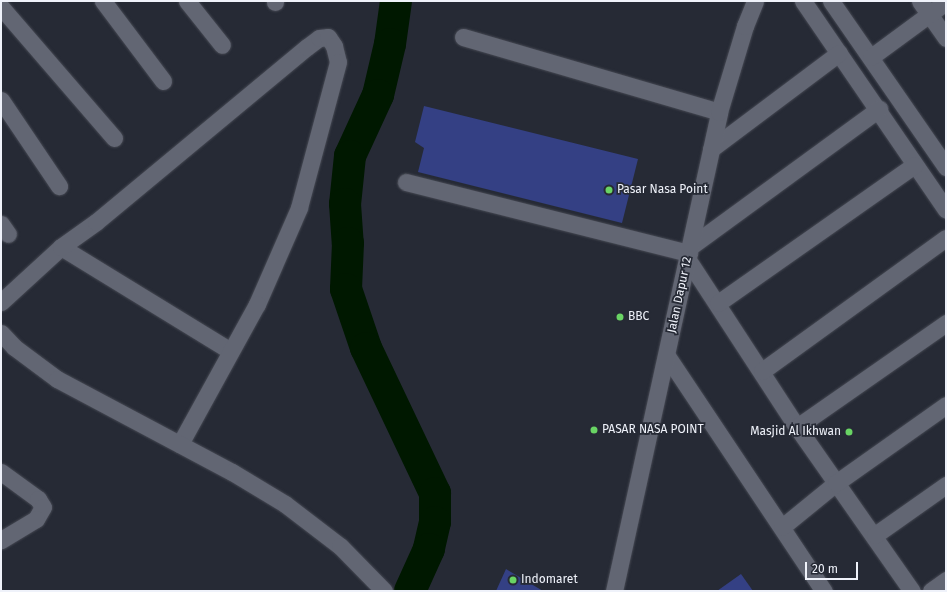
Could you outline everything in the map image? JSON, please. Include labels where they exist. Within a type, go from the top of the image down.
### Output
[{"type":"street","points":[[103,1],[163,81]]},
{"type":"street","points":[[187,1],[222,45]]},
{"type":"street","name":"Jalan Dapur 12","points":[[614,591],[667,356],[718,112],[745,26],[755,1]]},
{"type":"street","points":[[803,1],[879,109],[914,165],[944,203]]},
{"type":"street","points":[[831,1],[946,167]]},
{"type":"street","points":[[871,57],[925,8],[946,2]]},
{"type":"street","points":[[1,7],[114,138]]},
{"type":"street","points":[[925,8],[946,38]]},
{"type":"street","points":[[1,302],[61,247],[96,222],[307,47],[319,38],[328,37],[334,46],[338,62],[299,208],[257,304],[180,444]]},
{"type":"street","points":[[463,37],[718,112]]},
{"type":"street","points":[[711,149],[840,53]]},
{"type":"street","points":[[1,100],[59,186]]},
{"type":"street","points":[[689,253],[879,109]]},
{"type":"street","points":[[718,304],[914,165]]},
{"type":"street","points":[[406,182],[689,253],[718,304],[798,427],[912,591]]},
{"type":"street","points":[[762,371],[946,238]]},
{"type":"street","points":[[61,247],[231,350]]},
{"type":"street","points":[[798,427],[946,323]]},
{"type":"street","points":[[1,333],[14,347],[57,379],[263,489],[313,524],[340,546],[384,591]]},
{"type":"street","points":[[667,356],[824,591]]},
{"type":"street","points":[[782,527],[836,483],[946,405]]},
{"type":"street","points":[[1,472],[38,498],[43,507],[36,519],[1,540]]},
{"type":"street","points":[[874,535],[946,485]]},
{"type":"street","points":[[931,591],[946,580]]},
{"type":"building","points":[[424,106],[638,159],[622,223],[418,172],[424,148],[415,142]]},
{"type":"building","name":"Indomaret","points":[[506,569],[543,591],[496,591]]},
{"type":"building","points":[[741,574],[753,591],[717,591]]},
{"type":"waterway","points":[[396,1],[390,44],[378,95],[350,156],[345,204],[348,243],[346,289],[366,348],[435,493],[435,522],[429,549],[410,591]]},
{"type":"place","name":"Pasar Nasa Point","points":[[609,190]]},
{"type":"place","name":"BBC","points":[[620,317]]},
{"type":"place","name":"PASAR NASA POINT","points":[[594,430]]},
{"type":"place","name":"Masjid Al Ikhwan","points":[[849,432]]},
{"type":"place","name":"Indomaret","points":[[513,580]]}]
